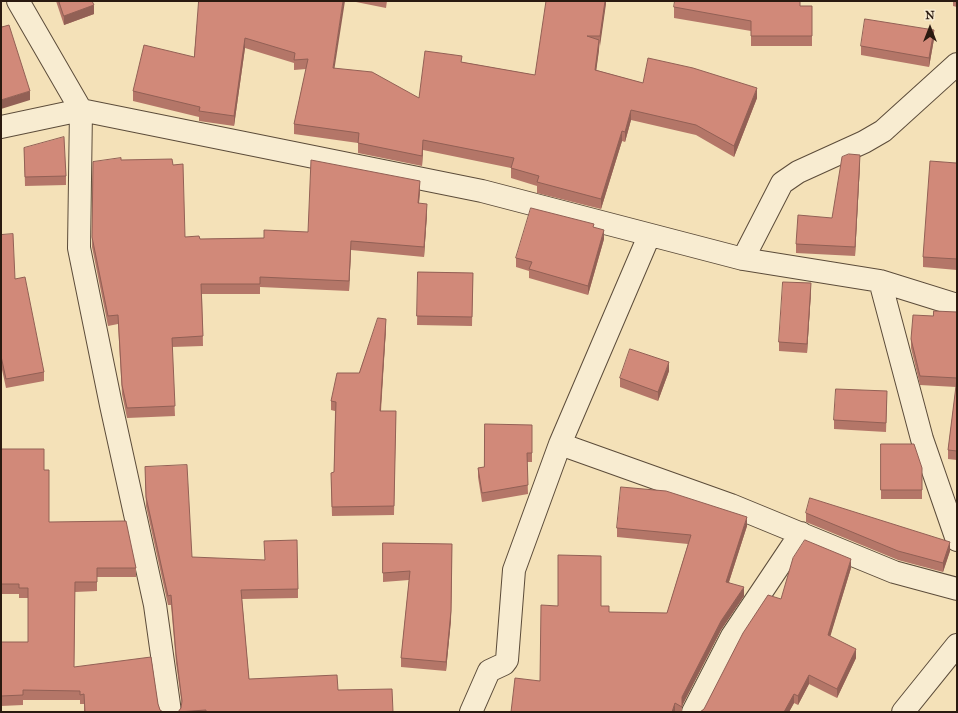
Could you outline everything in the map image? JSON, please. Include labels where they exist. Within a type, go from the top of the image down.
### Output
[{"type":"street","points":[[18,1],[81,110],[79,248],[111,405],[155,604],[170,712]]},
{"type":"street","points":[[743,259],[782,183],[798,172],[864,142],[883,131],[957,64]]},
{"type":"street","points":[[1,127],[81,110],[482,191],[649,236],[743,259],[880,281],[957,305]]},
{"type":"street","points":[[471,712],[489,671],[504,664],[507,660],[513,574],[560,444],[649,236]]},
{"type":"street","points":[[880,281],[922,439],[957,540]]},
{"type":"street","points":[[560,444],[731,505],[894,572],[957,589]]},
{"type":"street","points":[[693,712],[736,629],[800,533]]},
{"type":"street","points":[[903,712],[957,645]]},
{"type":"building","points":[[59,1],[92,1],[94,5],[64,16]]},
{"type":"building","points":[[199,1],[343,1],[333,68],[372,72],[419,98],[425,51],[462,56],[461,62],[535,75],[546,1],[605,1],[600,36],[587,36],[599,40],[595,70],[643,83],[648,58],[693,68],[757,88],[734,146],[696,125],[631,110],[625,132],[622,131],[601,199],[537,182],[539,176],[511,168],[514,158],[423,140],[422,156],[358,143],[359,133],[294,124],[308,59],[294,60],[295,53],[245,38],[234,116],[199,111],[200,107],[133,91],[144,45],[194,57]]},
{"type":"building","points":[[675,1],[800,1],[800,6],[812,6],[812,36],[751,36],[751,21],[674,7]]},
{"type":"building","points":[[865,19],[934,30],[929,58],[861,46]]},
{"type":"building","points":[[1,24],[2,27],[9,25],[30,91],[1,100]]},
{"type":"building","points":[[64,137],[66,176],[25,177],[24,148]]},
{"type":"building","points":[[957,152],[957,259],[923,257],[930,161],[956,163]]},
{"type":"building","points":[[849,154],[860,155],[855,247],[796,244],[798,215],[832,218],[842,157]]},
{"type":"building","points":[[121,158],[121,160],[172,159],[173,165],[183,164],[185,237],[199,236],[200,239],[264,238],[264,230],[308,232],[311,160],[420,181],[418,203],[427,204],[424,247],[351,241],[349,281],[260,277],[260,284],[201,284],[203,336],[172,338],[175,406],[127,408],[122,385],[118,315],[108,316],[92,237],[93,162]]},
{"type":"building","points":[[531,208],[594,224],[593,227],[604,230],[588,286],[529,269],[532,262],[516,258]]},
{"type":"building","points":[[13,234],[15,279],[25,277],[44,372],[6,379],[1,356],[1,235]]},
{"type":"building","points":[[418,272],[473,273],[472,317],[417,316]]},
{"type":"building","points":[[783,282],[811,283],[807,344],[779,342]]},
{"type":"building","points":[[934,311],[957,312],[957,378],[920,376],[911,339],[913,315],[933,316]]},
{"type":"building","points":[[378,318],[386,319],[380,411],[396,411],[394,506],[332,507],[331,473],[334,472],[336,402],[331,401],[337,373],[359,373]]},
{"type":"building","points":[[630,349],[669,362],[658,392],[620,378]]},
{"type":"building","points":[[957,378],[957,451],[948,450]]},
{"type":"building","points":[[836,389],[887,391],[886,423],[834,420]]},
{"type":"building","points":[[485,424],[532,425],[532,453],[527,453],[528,485],[482,493],[478,468],[484,467]]},
{"type":"building","points":[[881,444],[914,444],[922,468],[922,490],[881,490]]},
{"type":"building","points":[[1,449],[44,449],[44,470],[49,470],[49,522],[126,521],[136,568],[97,568],[97,582],[75,582],[74,667],[151,657],[158,704],[160,710],[163,712],[85,712],[84,694],[80,695],[80,691],[23,690],[23,695],[1,696],[1,642],[28,642],[28,588],[19,588],[19,584],[1,584]]},
{"type":"building","points":[[187,465],[192,557],[265,560],[264,541],[297,540],[298,589],[241,590],[249,679],[337,675],[338,690],[392,689],[393,712],[206,712],[206,710],[178,712],[181,708],[182,701],[171,595],[168,596],[146,497],[145,467]]},
{"type":"building","points":[[621,487],[666,491],[747,517],[726,582],[744,587],[721,621],[682,697],[682,707],[675,703],[672,712],[511,712],[515,678],[540,681],[541,605],[558,606],[558,555],[601,556],[601,606],[609,606],[609,612],[667,613],[691,535],[617,528]]},
{"type":"building","points":[[810,498],[950,542],[943,563],[898,551],[806,513]]},
{"type":"building","points":[[805,540],[851,559],[828,635],[856,649],[837,689],[809,675],[798,696],[794,694],[784,712],[700,712],[704,709],[743,633],[768,595],[781,599],[793,558]]},
{"type":"building","points":[[383,543],[452,544],[451,611],[446,662],[401,658],[410,571],[383,573]]}]
